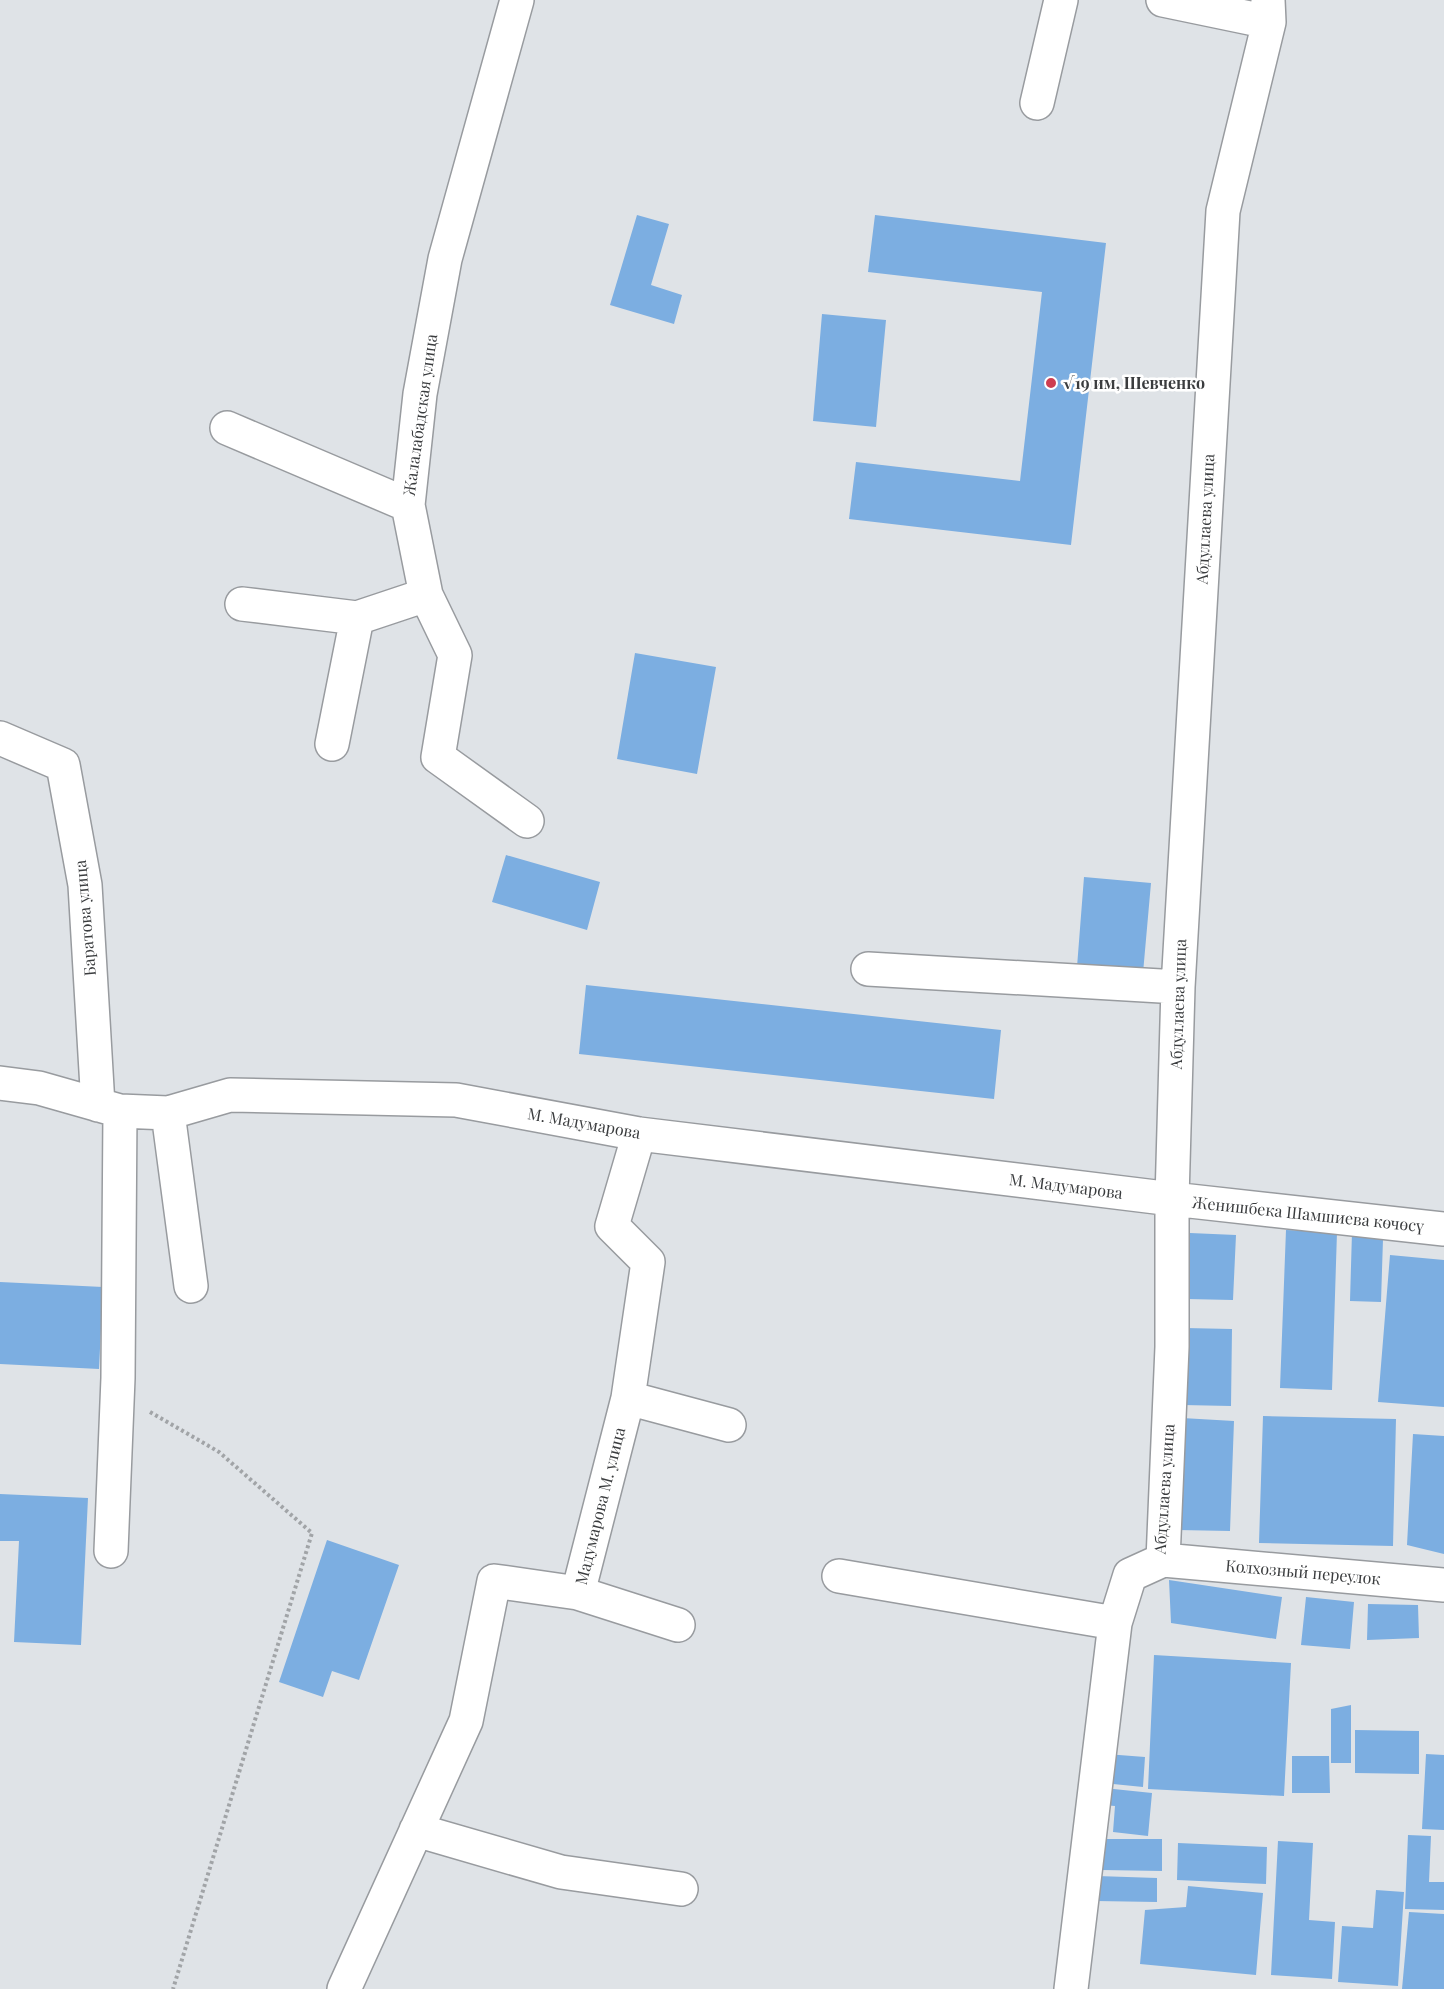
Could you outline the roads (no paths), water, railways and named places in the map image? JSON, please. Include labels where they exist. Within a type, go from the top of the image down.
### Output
[{"type":"street","name":"Жалалабадская улица","points":[[517,0],[445,259],[420,394],[408,505],[426,595],[455,655],[438,757],[528,821]]},
{"type":"street","points":[[1037,103],[1061,0]]},
{"type":"street","points":[[1163,0],[1268,11]]},
{"type":"street","name":"Абдуллаева улица","points":[[1071,1989],[1115,1623],[1130,1575],[1163,1560],[1172,1347],[1172,1199],[1178,987],[1223,211],[1268,11]]},
{"type":"street","points":[[226,428],[408,505]]},
{"type":"street","points":[[242,604],[357,618],[426,595]]},
{"type":"street","points":[[332,744],[357,618]]},
{"type":"street","name":"Баратова улица","points":[[0,738],[63,765],[85,885],[109,1108]]},
{"type":"street","points":[[868,969],[1178,987]]},
{"type":"street","name":"М. Мадумарова","points":[[0,1083],[39,1088],[109,1108],[168,1113],[230,1095],[456,1100],[639,1134],[1172,1199]]},
{"type":"street","points":[[109,1108],[118,1394],[111,1551]]},
{"type":"street","points":[[168,1113],[191,1286]]},
{"type":"street","name":"Мадумарова М. улица","points":[[344,1989],[466,1721],[494,1581],[578,1593],[628,1398],[648,1262],[612,1226],[639,1134]]},
{"type":"street","name":"Женишбека Шамшиева көчөсү","points":[[1172,1199],[1444,1228]]},
{"type":"street","points":[[628,1398],[729,1425]]},
{"type":"street","name":"Колхозный переулок","points":[[1163,1560],[1444,1585]]},
{"type":"street","points":[[839,1576],[1115,1623]]},
{"type":"street","points":[[578,1593],[678,1625]]},
{"type":"street","points":[[416,1830],[561,1872],[681,1889]]},
{"type":"place","name":"√19 им, Шевченко","points":[[1051,383]]}]
